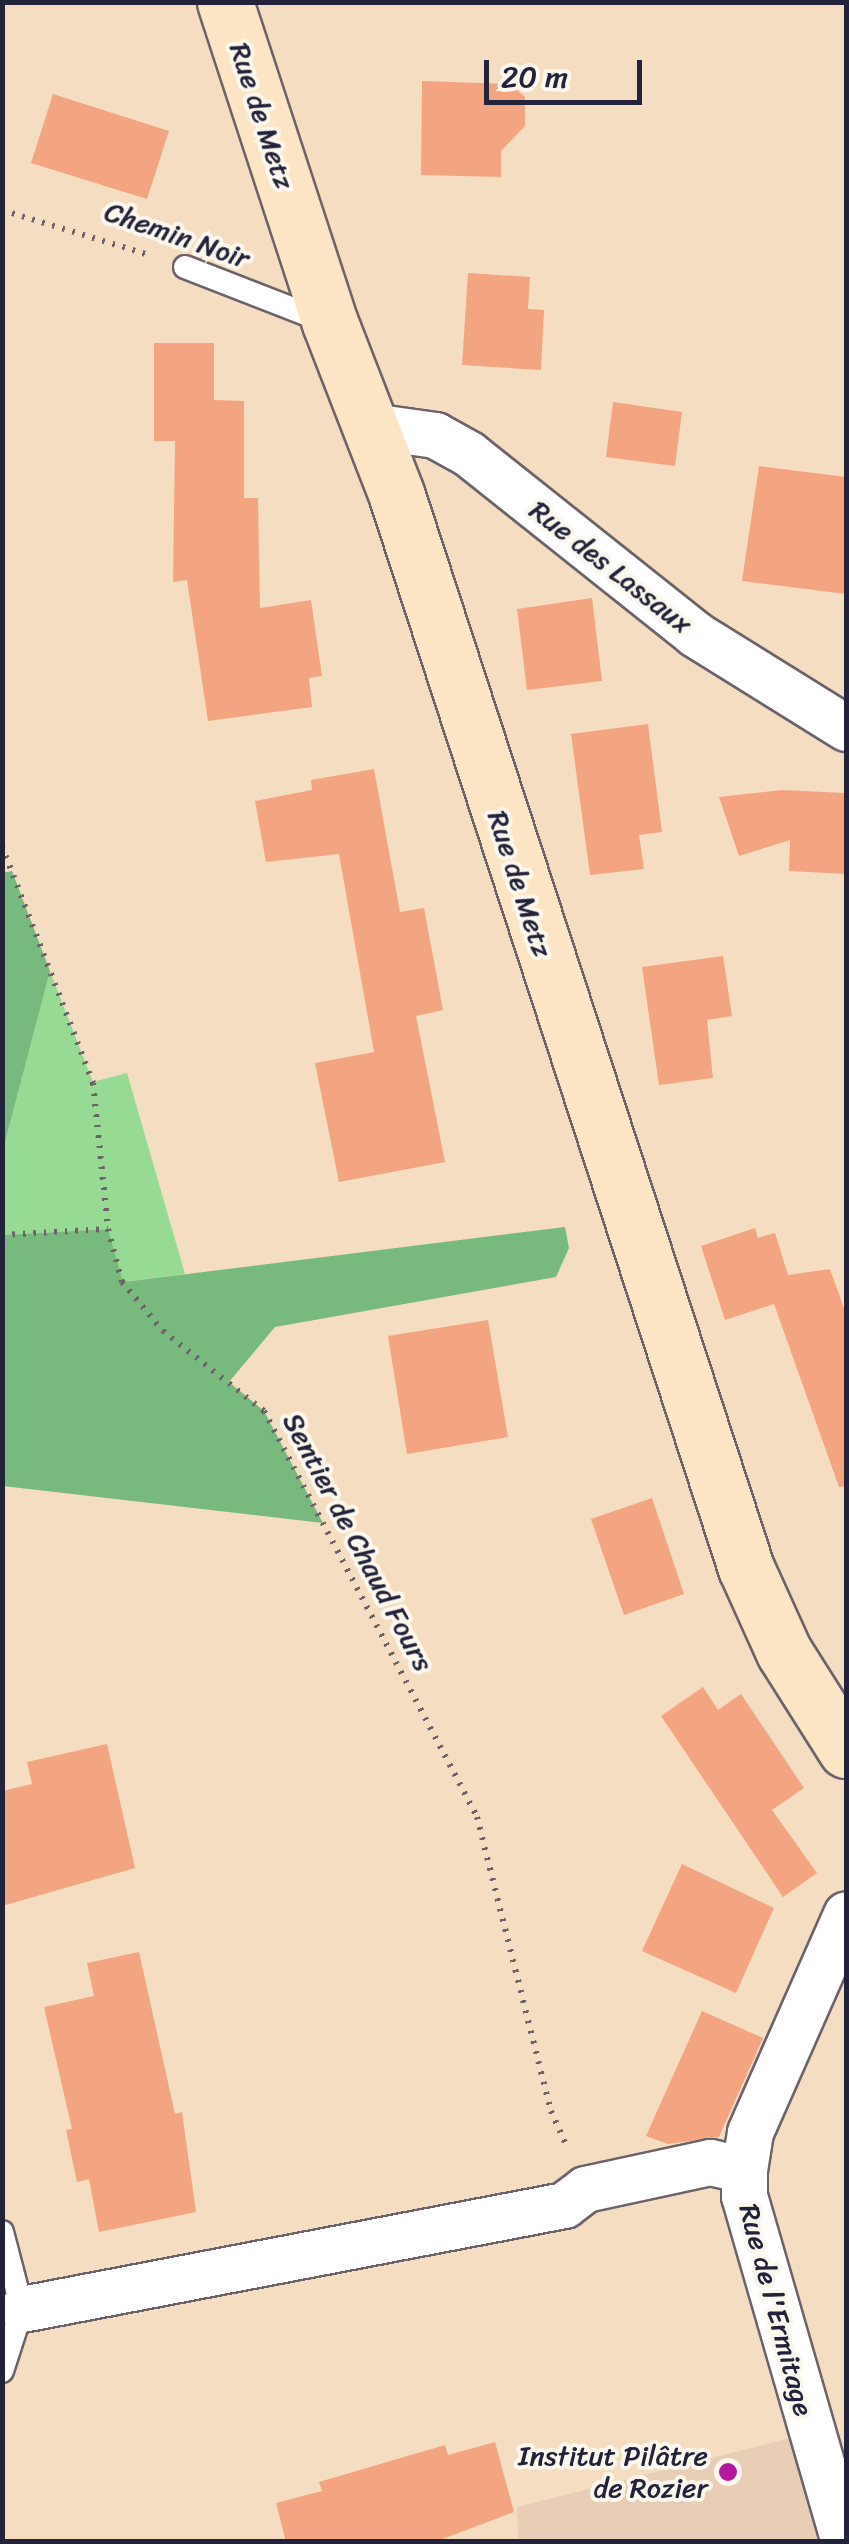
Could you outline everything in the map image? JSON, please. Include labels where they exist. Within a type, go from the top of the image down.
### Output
[{"type":"main road","name":"Rue de Metz","points":[[225,2],[330,323],[370,426],[746,1568],[784,1652],[846,1750]]},
{"type":"street","name":"Rue des Lassaux","points":[[370,426],[434,435],[469,454],[695,634],[846,728]]},
{"type":"street","name":"Rue de l'Ermitage","points":[[844,2542],[738,2188],[750,2132],[846,1914]]},
{"type":"street","points":[[22,2309],[564,2205],[585,2189],[710,2162],[738,2188]]},
{"type":"lane","name":"Chemin Noir","points":[[185,266],[330,323]]},
{"type":"lane","points":[[2,2232],[22,2309],[2,2371]]},
{"type":"path","name":"Chemin Noir","points":[[2,210],[185,266]]},
{"type":"path","name":"Sentier de Chaud Fours","points":[[2,846],[93,1083],[108,1229],[122,1282],[163,1331],[264,1411],[477,1818],[551,2110],[585,2189]]},
{"type":"path","points":[[2,1236],[108,1229]]},
{"type":"shaded area","name":"Institut Pilâtre de Rozier","points":[[791,2438],[826,2541],[518,2541],[517,2507]]},
{"type":"green space","points":[[12,871],[50,971],[3,1150],[2,873]]},
{"type":"green space","points":[[50,971],[93,1082],[127,1073],[185,1274],[122,1282],[107,1229],[3,1235],[3,1150]]},
{"type":"green space","points":[[565,1227],[569,1248],[556,1277],[275,1327],[229,1382],[264,1411],[323,1523],[3,1486],[3,1235],[108,1229],[123,1282]]},
{"type":"building","points":[[422,81],[510,84],[525,97],[525,126],[501,151],[501,177],[421,175]]},
{"type":"building","points":[[53,94],[169,131],[147,199],[31,163]]},
{"type":"building","points":[[468,273],[530,277],[528,309],[544,310],[541,370],[462,365]]},
{"type":"building","points":[[154,343],[214,343],[214,400],[244,401],[244,498],[258,498],[260,608],[311,600],[322,676],[309,678],[312,707],[208,721],[187,580],[173,582],[175,441],[154,441]]},
{"type":"building","points":[[613,402],[682,412],[675,466],[606,457]]},
{"type":"building","points":[[759,466],[846,477],[846,594],[742,581]]},
{"type":"building","points":[[592,598],[602,681],[527,690],[517,609]]},
{"type":"building","points":[[648,724],[662,832],[639,835],[644,869],[590,875],[571,734]]},
{"type":"building","points":[[374,769],[400,912],[424,908],[443,1010],[416,1016],[445,1162],[339,1182],[315,1063],[374,1052],[339,854],[266,862],[255,801],[312,790],[311,780]]},
{"type":"building","points":[[783,790],[844,793],[846,874],[789,871],[790,840],[739,856],[719,797]]},
{"type":"building","points":[[723,956],[732,1016],[707,1020],[713,1078],[659,1085],[642,967]]},
{"type":"building","points":[[755,1228],[758,1238],[775,1233],[788,1275],[830,1269],[846,1314],[846,1486],[839,1487],[774,1304],[725,1320],[701,1246]]},
{"type":"building","points":[[488,1320],[508,1437],[407,1454],[388,1336]]},
{"type":"building","points":[[652,1498],[684,1594],[624,1615],[591,1519]]},
{"type":"building","points":[[703,1687],[718,1710],[741,1694],[804,1788],[772,1810],[817,1873],[783,1897],[661,1716]]},
{"type":"building","points":[[107,1744],[135,1868],[2,1906],[2,1791],[32,1784],[27,1762]]},
{"type":"building","points":[[682,1864],[774,1908],[736,1993],[642,1951]]},
{"type":"building","points":[[139,1952],[175,2114],[182,2112],[196,2212],[99,2232],[89,2179],[77,2182],[66,2130],[72,2129],[44,2007],[94,1996],[87,1963]]},
{"type":"building","points":[[702,2011],[763,2038],[719,2137],[668,2144],[646,2136]]},
{"type":"building","points":[[495,2442],[514,2512],[435,2542],[286,2542],[276,2503],[322,2491],[319,2482],[445,2445],[448,2455]]},
{"type":"place","name":"Institut Pilâtre de Rozier","points":[[728,2472]]}]
